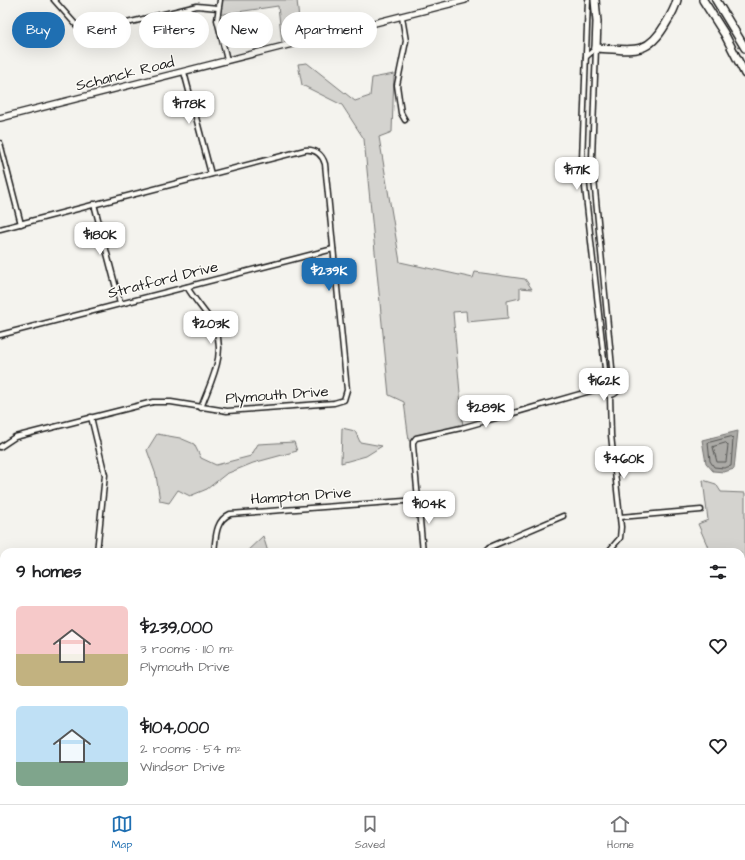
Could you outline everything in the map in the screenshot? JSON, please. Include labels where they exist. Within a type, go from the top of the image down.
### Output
[{"type":"main road","points":[[595,0],[597,22],[596,48],[638,49],[649,46],[659,36],[678,0]]},
{"type":"main road","points":[[703,0],[724,33],[745,74]]},
{"type":"main road","points":[[716,0],[745,48]]},
{"type":"street","points":[[54,0],[77,26],[82,29],[94,31],[197,6],[218,8]]},
{"type":"street","points":[[220,0],[217,20],[227,60]]},
{"type":"street","name":"Schanck Road","points":[[0,118],[465,0]]},
{"type":"street","points":[[588,0],[582,160],[606,378]]},
{"type":"street","points":[[402,17],[406,41],[397,85],[401,113],[405,120]]},
{"type":"street","points":[[586,57],[596,48]]},
{"type":"street","points":[[596,48],[592,141],[596,204],[613,378]]},
{"type":"street","points":[[184,72],[211,174]]},
{"type":"street","points":[[585,83],[594,84]]},
{"type":"street","points":[[0,143],[21,224]]},
{"type":"street","name":"Plymouth Drive","points":[[0,229],[305,150],[315,152],[321,156],[325,164],[347,386],[346,398],[334,403],[235,410],[201,408],[171,402],[153,402],[15,437],[0,447]]},
{"type":"street","points":[[94,204],[120,303]]},
{"type":"street","points":[[586,205],[596,204]]},
{"type":"street","name":"Stratford Drive","points":[[0,335],[333,249]]},
{"type":"street","points":[[187,286],[212,322],[219,344],[218,364],[201,408]]},
{"type":"street","points":[[606,378],[613,378],[618,382],[619,388],[616,393],[610,396],[605,394],[601,388],[602,382],[606,378]]},
{"type":"street","points":[[423,548],[413,446],[413,442],[416,438],[497,418],[601,388]]},
{"type":"street","points":[[610,396],[611,436],[621,532],[613,548]]},
{"type":"street","points":[[91,417],[106,475],[97,548]]},
{"type":"street","name":"Hampton Drive","points":[[214,548],[217,526],[223,518],[230,514],[418,500]]},
{"type":"street","points":[[620,517],[701,510]]},
{"type":"street","points":[[489,548],[563,516]]},
{"type":"shaded area","points":[[221,0],[297,0],[298,12],[281,12],[281,34],[278,6],[237,12],[218,12]]},
{"type":"shaded area","points":[[307,63],[355,101],[370,96],[372,78],[394,74],[392,132],[379,137],[400,262],[473,278],[475,272],[525,279],[532,289],[520,288],[520,298],[507,301],[508,318],[467,322],[466,311],[453,312],[463,428],[409,441],[404,402],[389,395],[364,139],[342,105],[302,85],[298,64]]},
{"type":"shaded area","points":[[342,428],[355,431],[360,442],[382,446],[366,456],[341,463]]},
{"type":"shaded area","points":[[157,434],[180,438],[194,444],[201,458],[216,465],[251,456],[258,444],[294,442],[297,451],[253,463],[226,474],[207,489],[190,496],[178,490],[169,503],[160,501],[156,475],[147,450]]},
{"type":"shaded area","points":[[703,480],[716,484],[721,492],[745,493],[745,548],[708,548],[698,524],[708,520]]},
{"type":"shaded area","points":[[263,536],[267,548],[250,548]]},
{"type":"water","points":[[738,431],[734,469],[724,472],[713,471],[706,463],[702,440]]}]
